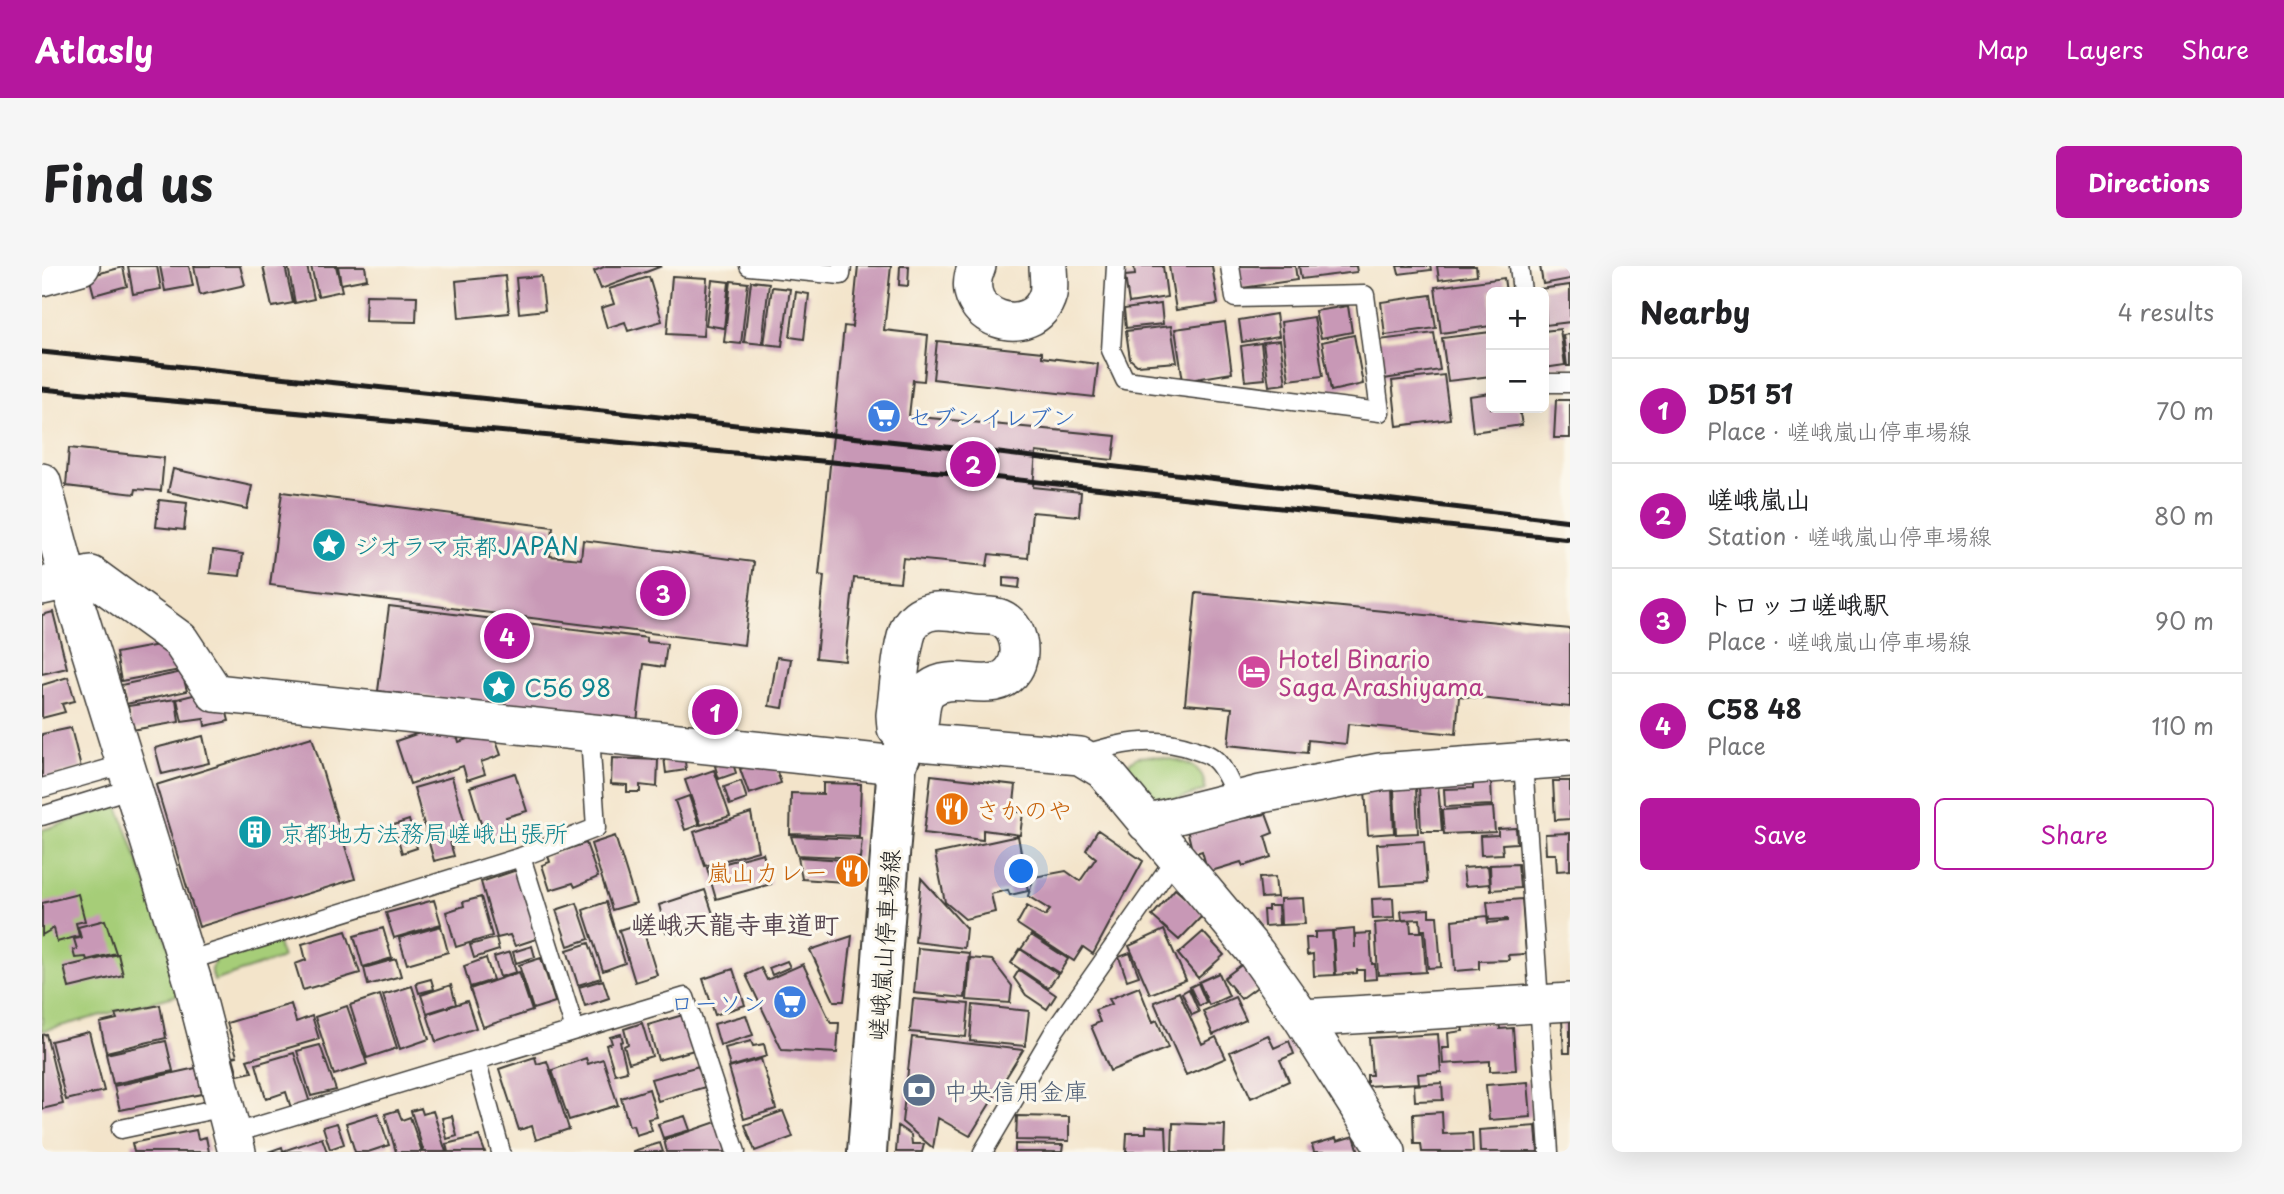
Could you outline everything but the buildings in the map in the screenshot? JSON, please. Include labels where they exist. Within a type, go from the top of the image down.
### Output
[{"type":"main road","name":"嵯峨嵐山停車場線","points":[[867,1152],[902,753]]},
{"type":"street","points":[[42,277],[81,266]]},
{"type":"street","points":[[977,266],[973,274],[972,290],[978,305],[986,314],[1004,321],[1020,322],[1036,313],[1048,295],[1048,266]]},
{"type":"street","points":[[42,482],[55,582],[129,776],[187,961],[231,1131]]},
{"type":"street","points":[[55,582],[91,575],[180,640],[215,693],[902,753],[1080,756],[1103,770],[1256,953],[1303,1018],[1387,1152]]},
{"type":"street","points":[[1146,823],[1238,800],[1380,772],[1570,758]]},
{"type":"street","points":[[1303,1018],[1554,1003]]},
{"type":"lane","points":[[749,266],[841,275],[842,266]]},
{"type":"lane","points":[[1115,266],[1111,350],[1125,380],[1380,412],[1365,295],[1235,298],[1230,266]]},
{"type":"lane","points":[[1519,266],[1521,287]]},
{"type":"lane","points":[[1549,383],[1570,383]]},
{"type":"lane","points":[[1080,756],[1110,746],[1147,740],[1185,746],[1212,757],[1222,768],[1238,800]]},
{"type":"lane","points":[[187,961],[521,857],[596,828],[591,751]]},
{"type":"lane","points":[[1523,762],[1554,1003],[1549,1152]]},
{"type":"lane","points":[[42,788],[129,776]]},
{"type":"lane","points":[[42,817],[129,776]]},
{"type":"lane","points":[[521,857],[575,1030]]},
{"type":"lane","points":[[983,1152],[1055,1030],[1175,859]]},
{"type":"lane","points":[[121,1129],[231,1131],[685,997],[736,1152]]},
{"type":"lane","points":[[477,1060],[501,1152]]},
{"type":"green space","points":[[1152,756],[1194,767],[1204,780],[1205,790],[1168,802],[1152,799],[1124,772],[1125,766],[1137,757]]},
{"type":"green space","points":[[118,806],[186,993],[42,1031],[42,830]]},
{"type":"green space","points":[[277,939],[282,958],[214,981],[211,969],[217,957]]},
{"type":"railway","points":[[42,352],[974,450],[1570,521]]},
{"type":"railway","points":[[42,389],[972,475],[1570,539]]},
{"type":"place","name":"セブンイレブン","points":[[884,416]]},
{"type":"place","name":"嵯峨嵐山","points":[[973,464]]},
{"type":"place","name":"ジオラマ京都JAPAN","points":[[329,545]]},
{"type":"place","name":"トロッコ嵯峨駅","points":[[663,593]]},
{"type":"place","name":"C58 48","points":[[507,636]]},
{"type":"place","name":"Hotel Binario Saga Arashiyama","points":[[1254,672]]},
{"type":"place","name":"C56 98","points":[[499,687]]},
{"type":"place","name":"D51 51","points":[[715,712]]},
{"type":"place","name":"さかのや","points":[[952,809]]},
{"type":"place","name":"京都地方法務局嵯峨出張所","points":[[255,832]]},
{"type":"place","name":"嵐山カレー","points":[[852,871]]},
{"type":"place","name":"ローソン","points":[[790,1002]]},
{"type":"place","name":"中央信用金庫","points":[[919,1090]]},
{"type":"district","name":"嵯峨天龍寺車道町","points":[[735,923]]}]
